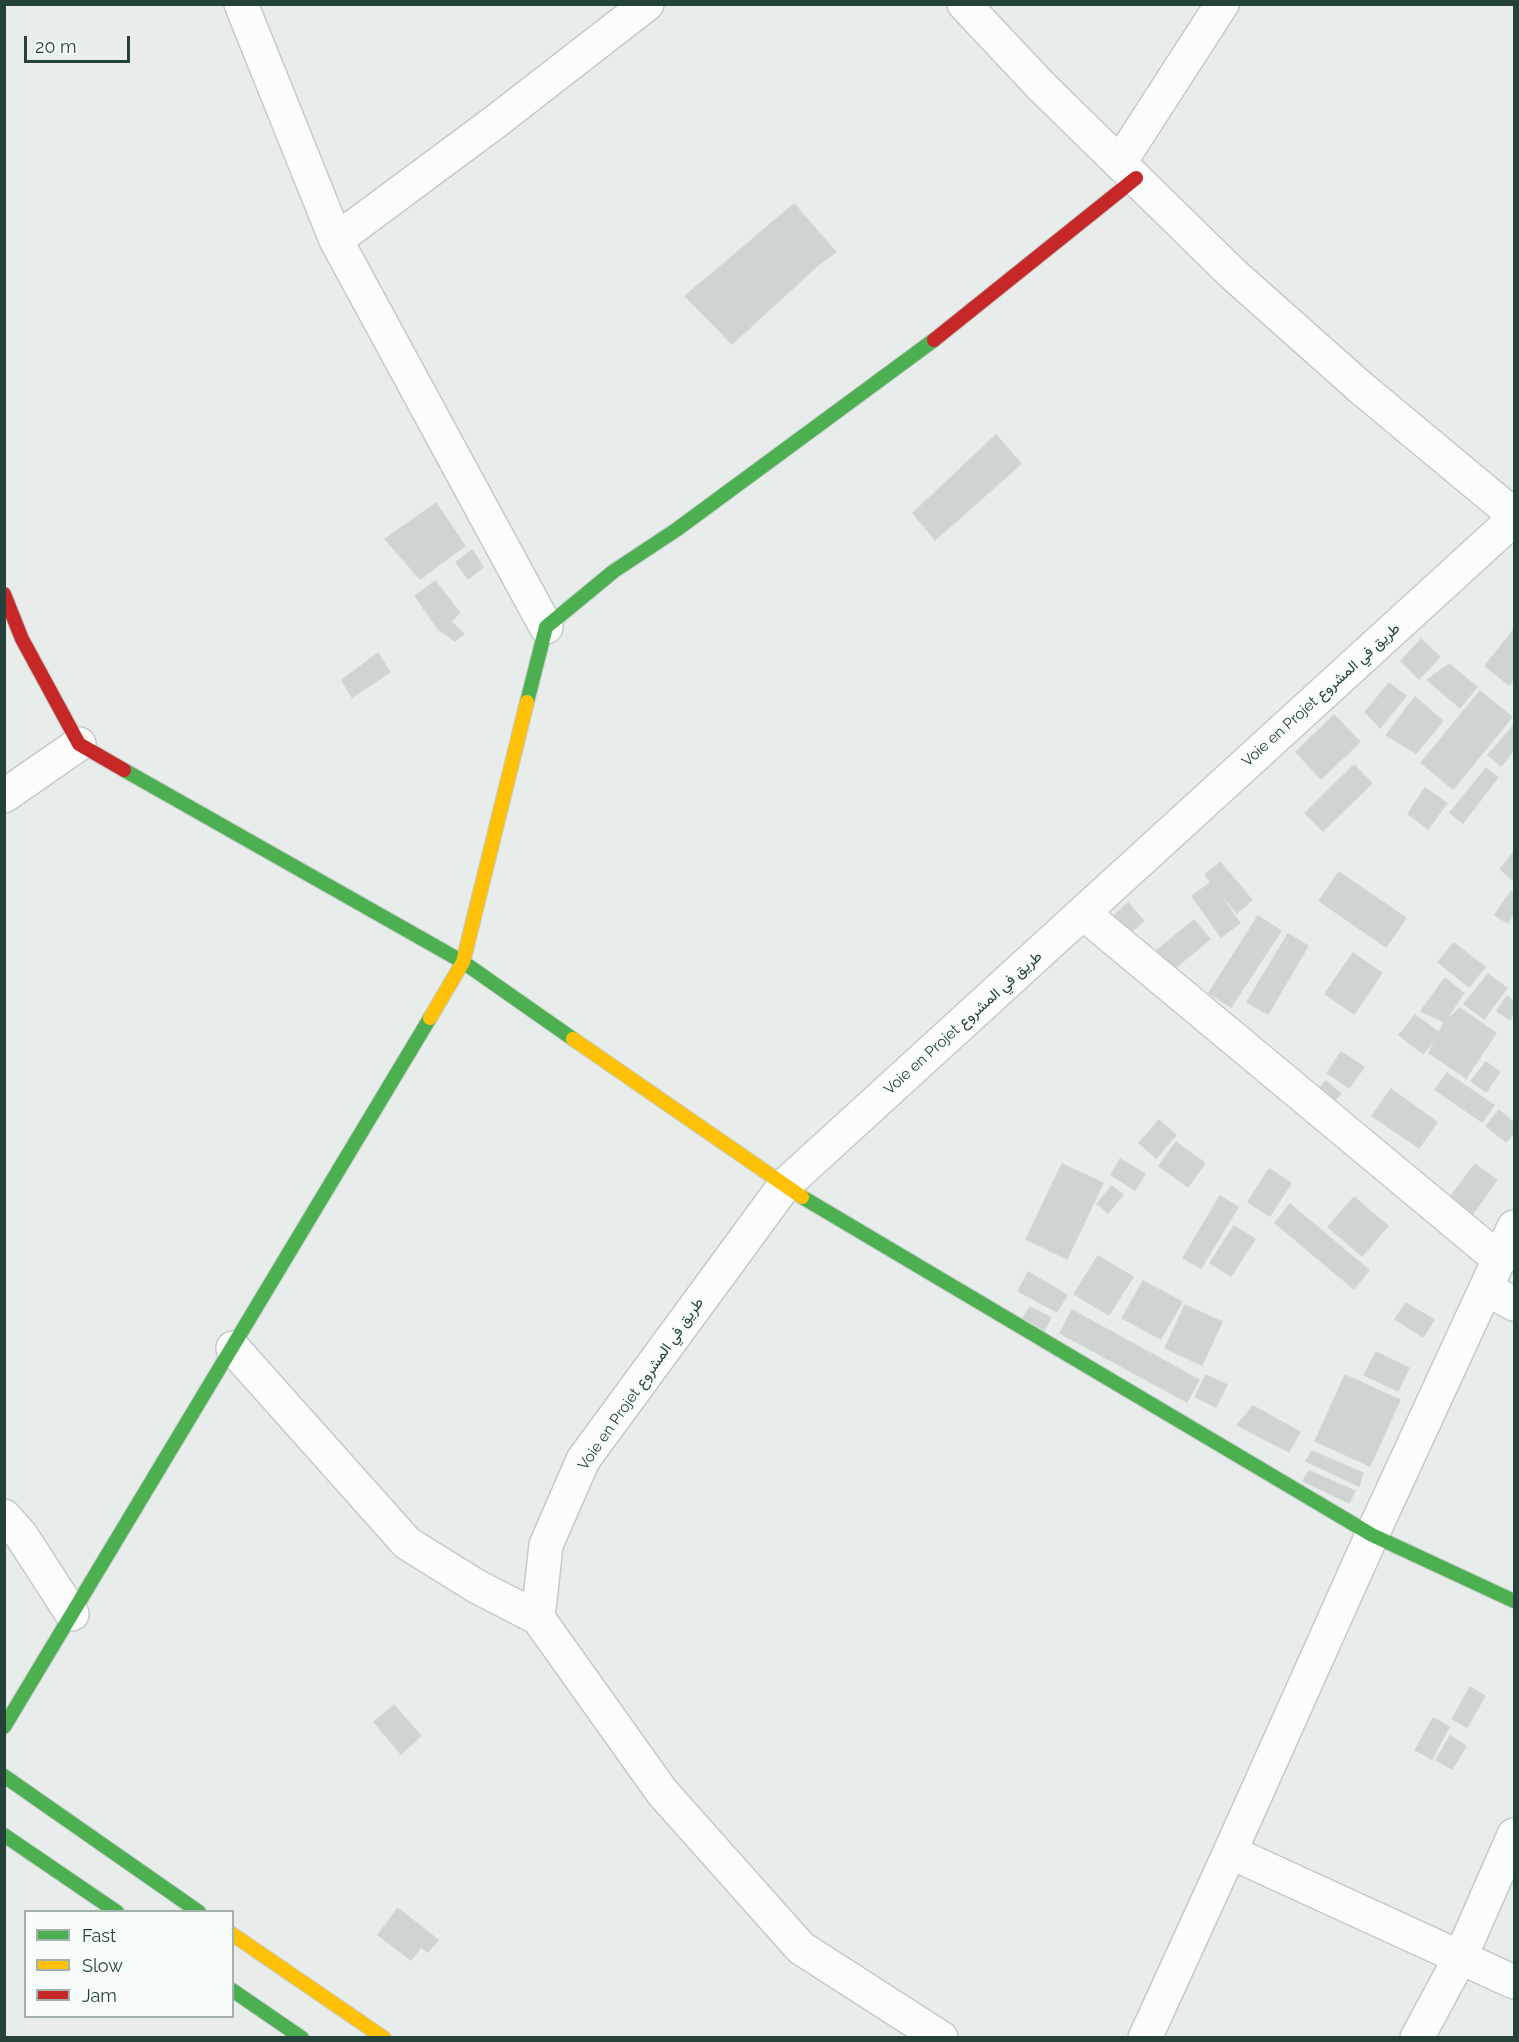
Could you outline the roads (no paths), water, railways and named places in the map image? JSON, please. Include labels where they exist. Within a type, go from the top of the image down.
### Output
[{"type":"street","points":[[241,4],[336,240],[546,627]]},
{"type":"street","points":[[336,240],[495,122],[647,4]]},
{"type":"street","points":[[964,4],[1041,86],[1233,274],[1360,387],[1515,517]]},
{"type":"street","points":[[4,1727],[463,962],[546,627],[614,571],[676,530],[947,330],[1128,170],[1222,4]]},
{"type":"street","name":"Voie en Projet طريق في المشروع","points":[[538,1618],[546,1545],[583,1460],[784,1186],[1515,517]]},
{"type":"street","points":[[4,594],[22,639],[79,744],[463,962],[784,1186],[1372,1535],[1515,1601]]},
{"type":"street","points":[[4,796],[79,744]]},
{"type":"street","points":[[1083,913],[1500,1260]]},
{"type":"street","points":[[1145,2037],[1372,1535],[1501,1297],[1500,1260],[1515,1227]]},
{"type":"street","points":[[233,1348],[407,1543],[476,1586],[538,1618],[662,1792],[801,1948],[941,2037]]},
{"type":"street","points":[[4,1516],[21,1535],[72,1614]]},
{"type":"street","points":[[4,1776],[198,1910]]},
{"type":"street","points":[[4,1835],[116,1910]]},
{"type":"street","points":[[1417,2037],[1461,1956],[1515,1835]]},
{"type":"street","points":[[1230,1852],[1515,1982]]},
{"type":"street","points":[[234,1935],[384,2037]]},
{"type":"street","points":[[234,1991],[302,2037]]}]
